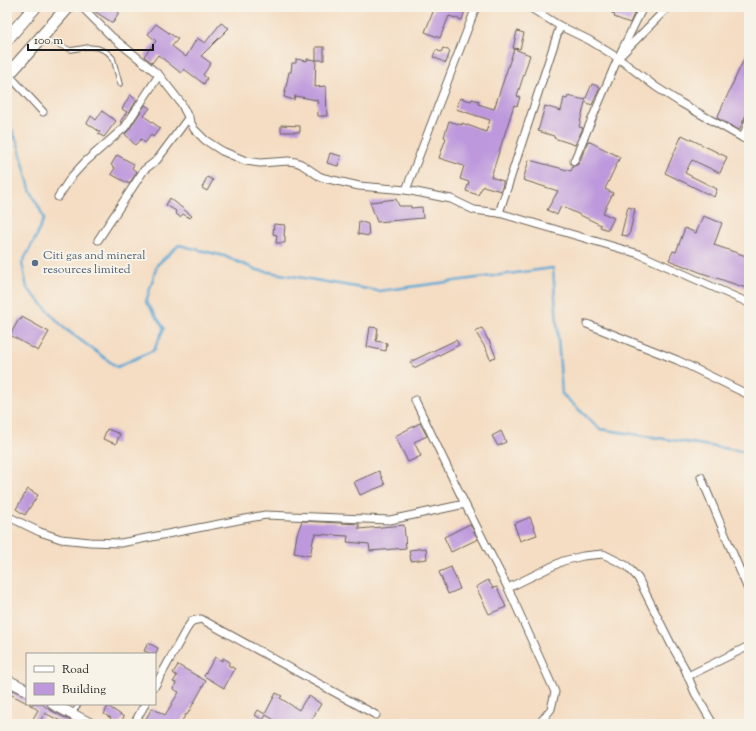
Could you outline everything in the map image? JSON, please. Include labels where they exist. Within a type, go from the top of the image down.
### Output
[{"type":"highway","points":[[7,39],[35,7]]},
{"type":"highway","points":[[8,75],[68,7]]},
{"type":"main road","points":[[7,680],[26,690]]},
{"type":"main road","points":[[55,705],[91,724]]},
{"type":"street","points":[[82,7],[111,36],[159,75],[181,103],[194,129],[205,140],[222,151],[246,161],[260,163],[288,161],[296,162],[324,178],[359,186],[406,190],[451,199],[474,210],[500,213],[640,254],[749,303]]},
{"type":"street","points":[[406,190],[476,7]]},
{"type":"street","points":[[529,7],[618,58],[656,87],[681,103],[746,139],[749,120]]},
{"type":"street","points":[[574,161],[618,58],[642,7]]},
{"type":"street","points":[[618,58],[668,7]]},
{"type":"street","points":[[500,213],[560,26]]},
{"type":"street","points":[[8,75],[43,112]]},
{"type":"street","points":[[58,197],[72,176],[84,162],[125,126],[159,75]]},
{"type":"street","points":[[98,240],[144,170],[157,160],[189,117]]},
{"type":"street","points":[[587,324],[677,360],[749,395]]},
{"type":"street","points":[[415,400],[465,504],[508,588],[555,692],[551,709],[539,724]]},
{"type":"street","points":[[701,477],[749,592]]},
{"type":"street","points":[[7,516],[40,532],[61,539],[90,542],[122,542],[265,515],[390,520],[465,504]]},
{"type":"street","points":[[508,588],[564,561],[583,556],[603,554],[627,566],[638,578],[688,676],[695,693],[713,724]]},
{"type":"street","points":[[156,684],[192,621],[201,619],[376,715]]},
{"type":"street","points":[[688,676],[749,646]]},
{"type":"street","points":[[134,724],[144,705]]},
{"type":"lane","points":[[40,38],[71,50],[88,47],[98,48],[107,52],[113,58],[120,84]]},
{"type":"lane","points":[[72,714],[78,705]]},
{"type":"building","points":[[97,7],[111,7],[119,12],[113,23],[94,11]]},
{"type":"building","points":[[435,7],[466,7],[462,20],[449,16],[440,38],[425,32]]},
{"type":"building","points":[[614,7],[637,7],[630,23],[614,17],[615,15],[612,14]]},
{"type":"building","points":[[221,23],[229,28],[201,56],[211,63],[203,75],[207,78],[204,84],[184,69],[181,73],[158,55],[152,63],[144,56],[156,41],[148,34],[156,24],[178,39],[172,46],[186,57],[197,38],[205,43]]},
{"type":"building","points":[[517,31],[524,33],[520,49],[513,48]]},
{"type":"building","points":[[316,47],[324,47],[324,60],[316,60]]},
{"type":"building","points":[[443,48],[450,51],[446,63],[433,57],[436,50],[441,52]]},
{"type":"building","points":[[749,48],[749,108],[739,130],[717,118]]},
{"type":"building","points":[[514,49],[530,55],[517,96],[520,97],[517,106],[514,105],[491,177],[503,181],[503,184],[501,191],[483,186],[478,195],[466,191],[469,182],[460,179],[464,166],[439,158],[446,138],[444,137],[449,121],[462,125],[462,123],[486,132],[490,120],[456,109],[460,98],[471,101],[472,99],[479,101],[478,104],[494,109]]},
{"type":"building","points":[[296,59],[307,61],[307,59],[316,60],[315,87],[326,86],[327,116],[318,116],[317,100],[295,96],[294,100],[284,97],[289,72],[291,72],[292,63],[296,63]]},
{"type":"building","points":[[592,84],[600,87],[592,105],[585,102],[579,127],[583,128],[575,145],[538,131],[545,106],[561,111],[564,98],[567,99],[568,96],[585,100]]},
{"type":"building","points":[[130,95],[137,100],[122,123],[120,122],[127,112],[122,109]]},
{"type":"building","points":[[145,105],[150,108],[144,116],[160,128],[153,137],[151,135],[145,143],[141,139],[135,145],[125,134]]},
{"type":"building","points":[[102,111],[116,121],[104,137],[98,134],[100,132],[87,123],[91,116],[96,120]]},
{"type":"building","points":[[281,125],[300,126],[300,132],[281,132]]},
{"type":"building","points":[[682,135],[727,157],[720,173],[692,160],[685,173],[717,189],[714,197],[665,173]]},
{"type":"building","points":[[588,141],[620,157],[605,189],[613,193],[603,213],[614,218],[608,230],[600,227],[601,225],[561,206],[557,215],[547,210],[558,191],[523,180],[529,160],[571,171],[573,166],[579,163]]},
{"type":"building","points":[[330,153],[341,156],[338,166],[327,163]]},
{"type":"building","points":[[117,155],[134,164],[132,168],[137,172],[129,184],[111,174],[115,168],[111,165]]},
{"type":"building","points":[[207,177],[213,180],[207,191],[202,188]]},
{"type":"building","points":[[170,198],[192,216],[190,218],[183,214],[180,217],[175,213],[176,211],[166,205]]},
{"type":"building","points":[[396,199],[399,206],[411,206],[411,208],[422,207],[423,218],[377,222],[370,202]]},
{"type":"building","points":[[628,207],[635,209],[629,236],[621,235]]},
{"type":"building","points":[[703,216],[722,223],[714,245],[749,257],[749,289],[669,260],[673,251],[676,252],[685,228],[696,233]]},
{"type":"building","points":[[359,221],[368,224],[369,236],[358,234]]},
{"type":"building","points":[[274,224],[285,225],[285,243],[276,243],[277,235],[273,234]]},
{"type":"building","points":[[22,317],[49,332],[38,351],[10,335],[19,319],[21,320]]},
{"type":"building","points":[[370,327],[378,328],[376,341],[387,343],[386,351],[367,347]]},
{"type":"building","points":[[482,328],[496,357],[490,359],[475,331]]},
{"type":"building","points":[[456,340],[459,345],[414,368],[410,362]]},
{"type":"building","points":[[420,423],[427,436],[414,442],[421,456],[408,462],[395,436]]},
{"type":"building","points":[[107,429],[120,434],[116,444],[103,439]]},
{"type":"building","points":[[501,431],[506,442],[498,446],[492,436]]},
{"type":"building","points":[[379,471],[385,485],[360,495],[354,482]]},
{"type":"building","points":[[28,489],[38,495],[25,515],[16,509]]},
{"type":"building","points":[[530,517],[537,535],[520,541],[514,524]]},
{"type":"building","points":[[302,521],[359,524],[359,529],[404,525],[406,548],[370,551],[369,544],[347,542],[348,536],[315,534],[310,556],[294,553],[297,534]]},
{"type":"building","points":[[470,524],[478,539],[451,552],[444,537]]},
{"type":"building","points":[[426,548],[427,559],[411,561],[409,550]]},
{"type":"building","points":[[451,567],[460,589],[448,594],[439,572]]},
{"type":"building","points":[[488,580],[493,588],[497,587],[506,607],[489,614],[476,587]]},
{"type":"building","points":[[148,643],[158,648],[156,653],[144,651]]},
{"type":"building","points":[[215,657],[222,661],[223,658],[230,662],[228,665],[235,669],[224,688],[204,676]]},
{"type":"building","points":[[178,665],[206,681],[187,715],[186,714],[180,724],[143,724],[152,708],[165,715],[179,692],[173,689],[176,683],[173,682],[177,676],[173,673]]},
{"type":"building","points":[[10,689],[26,696],[26,702],[8,693]]},
{"type":"building","points":[[276,693],[282,696],[280,698],[299,710],[309,696],[321,704],[309,724],[281,724],[266,715],[263,720],[255,715],[258,710],[265,714]]},
{"type":"building","points":[[30,705],[43,705],[77,724],[66,724],[45,713],[38,724],[30,724],[38,710]]},
{"type":"building","points":[[108,706],[124,717],[119,724],[116,724],[110,720],[111,718],[104,714]]},
{"type":"waterway","points":[[7,119],[18,144],[30,189],[44,218],[22,263],[27,288],[64,328],[117,367],[154,350],[164,328],[146,302],[157,265],[179,245],[224,256],[257,270],[379,291],[553,268],[562,394],[600,429],[749,452]]},
{"type":"place","name":"Citi gas and mineral resources limited","points":[[35,263]]}]
